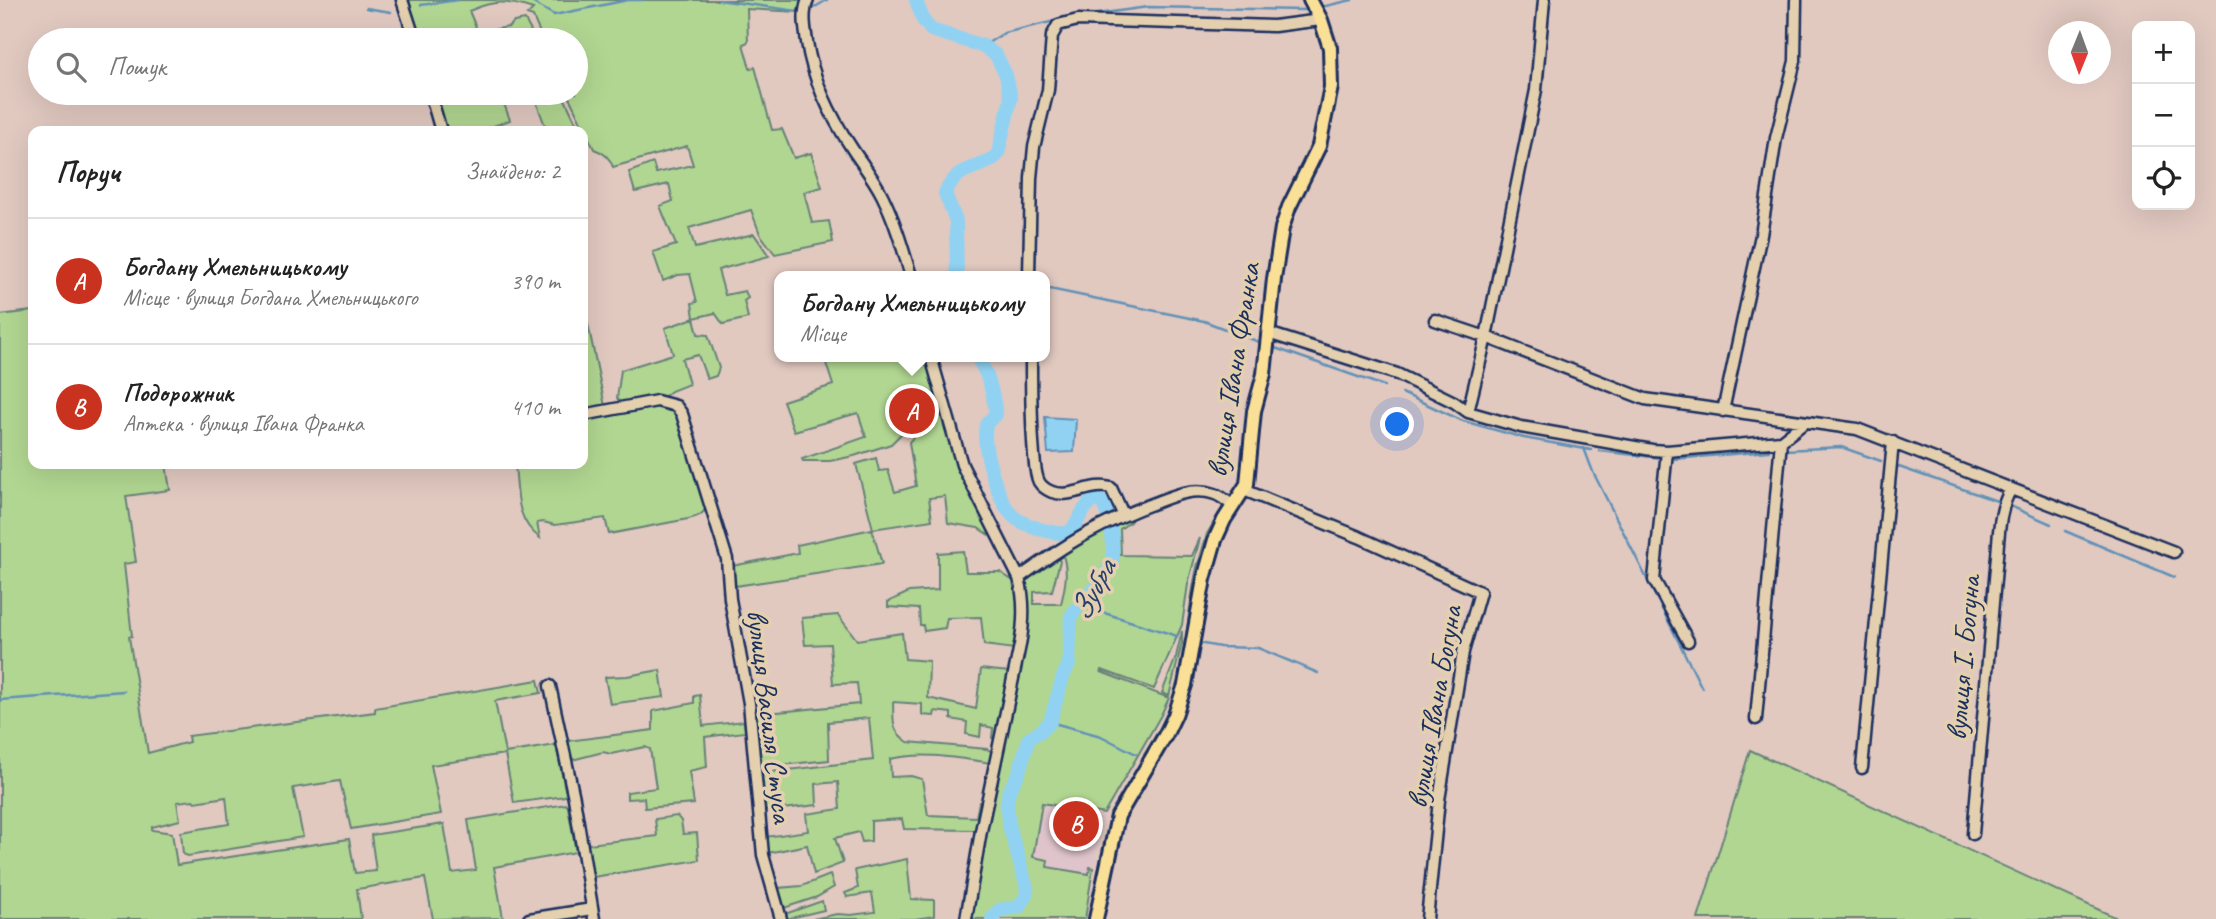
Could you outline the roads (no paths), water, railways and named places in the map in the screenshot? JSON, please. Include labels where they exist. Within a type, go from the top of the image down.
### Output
[{"type":"main road","name":"вулиця Івана Франка","points":[[1096,919],[1118,816],[1166,734],[1178,708],[1185,685],[1208,562],[1218,531],[1244,490],[1249,471],[1254,411],[1264,374],[1282,228],[1289,207],[1319,146],[1326,115],[1332,65],[1330,48],[1321,20],[1310,0]]},
{"type":"street","points":[[402,0],[411,28]]},
{"type":"street","points":[[808,0],[804,14],[806,36],[819,89],[883,196],[897,228],[910,271]]},
{"type":"street","points":[[1468,412],[1486,337],[1536,90],[1545,0]]},
{"type":"street","points":[[1723,411],[1761,235],[1776,138],[1795,61],[1796,0]]},
{"type":"street","points":[[1029,271],[1034,147],[1048,90],[1052,36],[1058,25],[1078,20],[1274,26],[1321,20]]},
{"type":"street","points":[[433,105],[440,126]]},
{"type":"street","points":[[1435,320],[1645,399],[1857,429],[2174,552]]},
{"type":"street","points":[[1268,333],[1397,374],[1454,402],[1468,412],[1521,427],[1667,451],[1781,440],[1805,422]]},
{"type":"street","points":[[932,362],[962,465],[1019,578],[1023,596],[1022,631],[966,919]]},
{"type":"street","points":[[1031,362],[1030,419],[1039,482],[1050,491],[1059,493],[1071,493],[1097,486],[1111,488],[1119,516]]},
{"type":"street","name":"вулиця Василя Стуса","points":[[588,414],[657,401],[676,405],[682,414],[727,559],[730,599],[749,703],[763,855],[781,919]]},
{"type":"street","points":[[1756,719],[1781,440]]},
{"type":"street","points":[[1862,768],[1893,442]]},
{"type":"street","points":[[1667,451],[1654,580],[1688,641]]},
{"type":"street","name":"вулиця І. Богуна","points":[[1973,834],[1998,545],[2004,500],[2011,489]]},
{"type":"street","name":"вулиця Івана Богуна","points":[[1244,490],[1359,537],[1480,592],[1463,652],[1454,721],[1439,800],[1427,919]]},
{"type":"street","points":[[1019,578],[1058,549],[1099,525],[1187,491],[1216,494],[1233,506]]},
{"type":"street","points":[[529,919],[593,914],[574,798],[550,686]]},
{"type":"water","points":[[1045,417],[1076,419],[1074,452],[1048,453]]},
{"type":"waterway","points":[[421,5],[458,0]]},
{"type":"waterway","points":[[528,0],[554,15],[628,0],[642,0]]},
{"type":"waterway","points":[[719,0],[797,11]]},
{"type":"waterway","points":[[810,10],[827,0]]},
{"type":"waterway","name":"Зубра","points":[[916,0],[923,20],[931,30],[983,46],[996,55],[1006,75],[1011,98],[998,154],[992,160],[964,171],[945,193],[956,221],[957,271]]},
{"type":"waterway","points":[[1321,7],[1352,0]]},
{"type":"waterway","points":[[1082,16],[1148,7],[1306,10]]},
{"type":"waterway","points":[[366,8],[391,12]]},
{"type":"waterway","points":[[983,46],[1004,33],[1072,17]]},
{"type":"waterway","points":[[1050,289],[1204,321],[1259,342]]},
{"type":"waterway","points":[[1275,348],[1384,386]]},
{"type":"waterway","name":"Зубра","points":[[980,362],[990,384],[996,415],[986,426],[988,459],[996,486],[1007,508],[1016,519],[1030,526],[1068,533],[1091,502],[1102,502],[1112,535],[1113,560],[1100,583],[1071,616],[1069,664],[1050,722],[1029,738],[1019,772],[1008,793],[1009,825],[1027,888],[1026,896],[1019,907],[999,910],[992,919]]},
{"type":"waterway","points":[[1402,393],[1463,421],[1524,438],[1591,450]]},
{"type":"waterway","points":[[1786,450],[1841,447],[1881,461]]},
{"type":"waterway","points":[[1584,448],[1593,472],[1702,688]]},
{"type":"waterway","points":[[1599,451],[1662,458]]},
{"type":"waterway","points":[[1673,459],[1769,451]]},
{"type":"waterway","points":[[1899,467],[1997,501]]},
{"type":"waterway","points":[[2008,505],[2051,524]]},
{"type":"waterway","points":[[2065,531],[2174,577]]},
{"type":"waterway","points":[[1079,605],[1177,636]]},
{"type":"waterway","points":[[1198,643],[1220,647],[1258,648],[1318,673]]},
{"type":"waterway","points":[[0,700],[124,691]]},
{"type":"waterway","points":[[1050,722],[1101,736],[1136,754]]},
{"type":"place","name":"Богдану Хмельницькому","points":[[912,411]]},
{"type":"place","name":"Подорожник","points":[[1076,824]]}]
